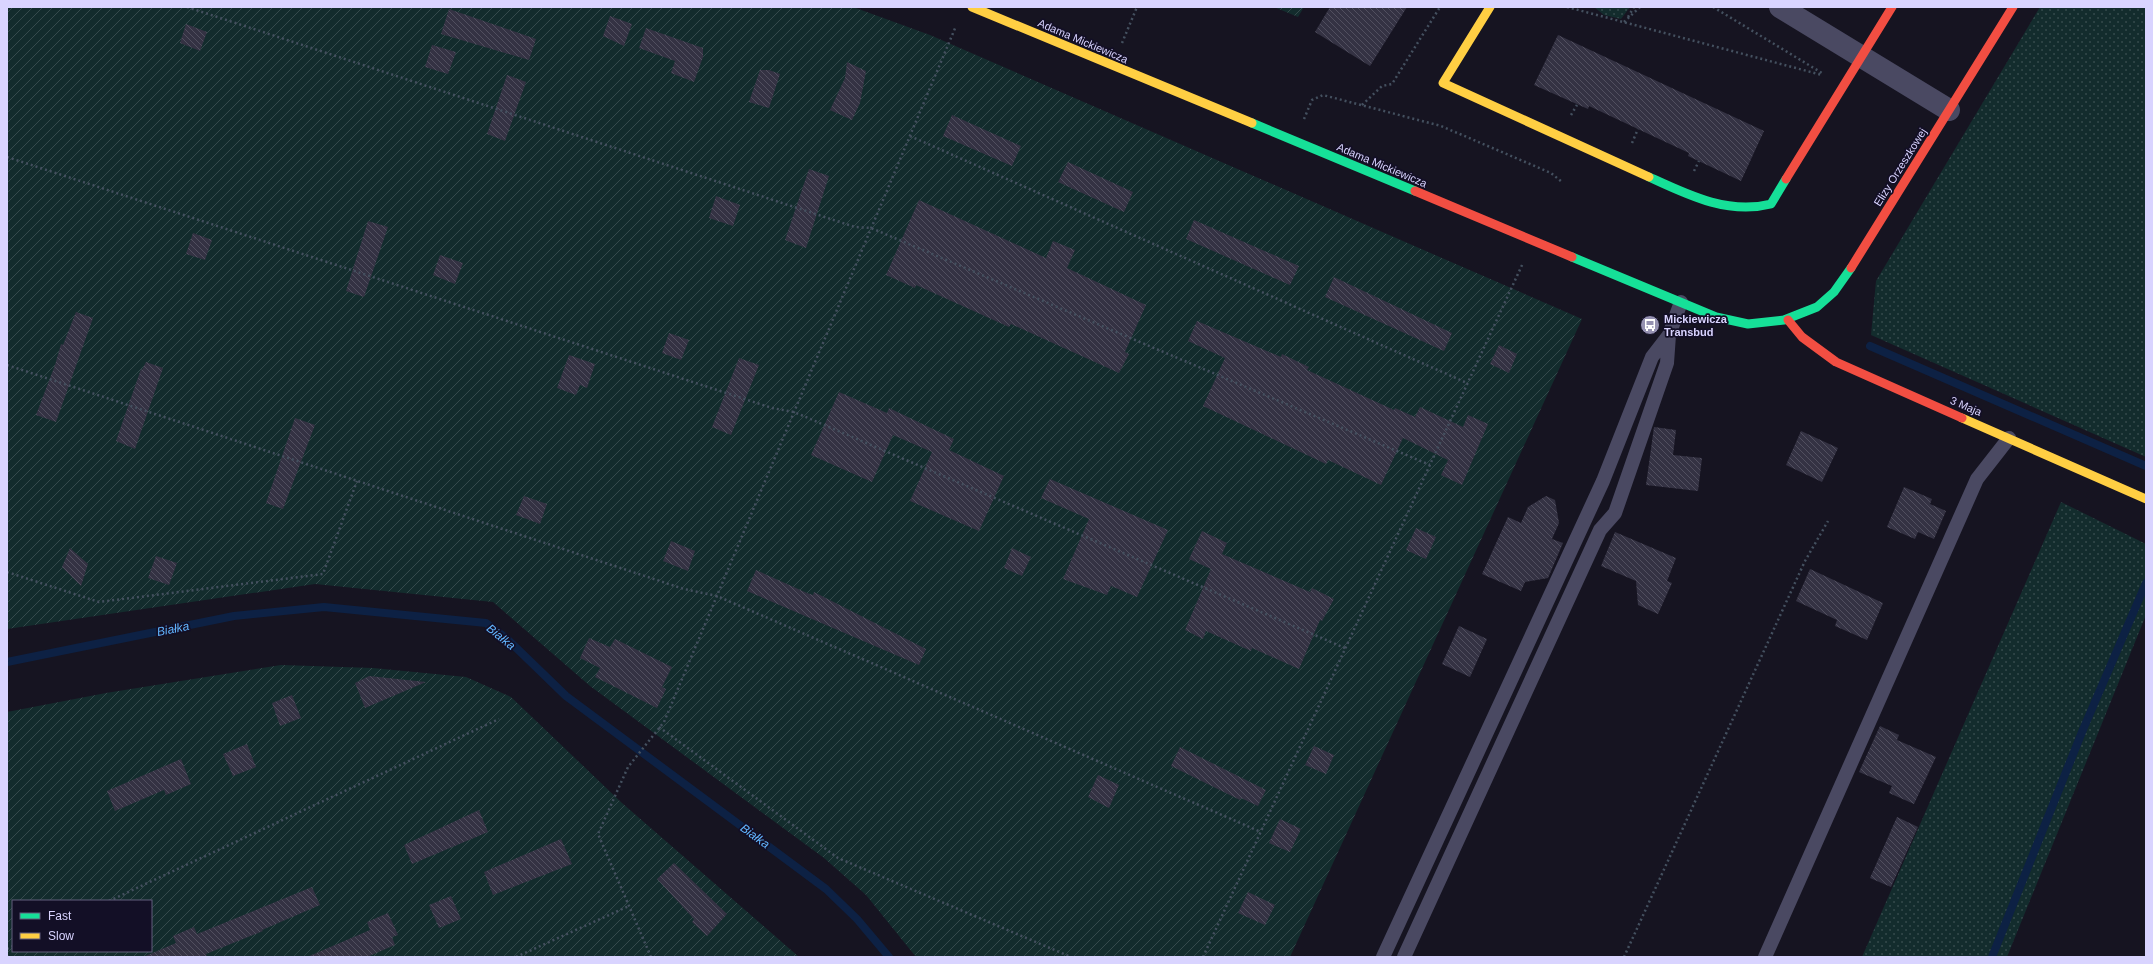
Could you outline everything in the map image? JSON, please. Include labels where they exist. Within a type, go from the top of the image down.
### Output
[{"type":"street","name":"Adama Mickiewicza","points":[[972,7],[1681,302],[1738,323],[1761,323],[1788,320]]},
{"type":"street","points":[[1490,7],[1443,82],[1683,193],[1716,204],[1743,208],[1758,208],[1771,204],[1892,7]]},
{"type":"street","points":[[1780,7],[1949,110]]},
{"type":"street","name":"Elizy Orzeszkowej","points":[[1788,320],[1824,302],[1857,260],[2013,7]]},
{"type":"street","name":"3 Maja","points":[[1788,320],[1802,337],[1836,362],[2146,499]]},
{"type":"lane","points":[[1404,957],[1600,530],[1614,513],[1667,363],[1669,335],[1681,302]]},
{"type":"lane","points":[[1383,957],[1603,481],[1652,357],[1669,335]]},
{"type":"lane","points":[[1766,957],[1977,479],[2009,438]]},
{"type":"path","points":[[187,7],[855,227],[871,228],[1430,465]]},
{"type":"path","points":[[1112,66],[1137,7]]},
{"type":"path","points":[[1362,105],[1382,86],[1392,84],[1439,7]]},
{"type":"path","points":[[1568,7],[1830,77]]},
{"type":"path","points":[[1624,22],[1634,7]]},
{"type":"path","points":[[1624,22],[1640,7]]},
{"type":"path","points":[[1713,7],[1844,86]]},
{"type":"path","points":[[651,957],[598,834],[628,766],[664,722],[958,20]]},
{"type":"path","points":[[1303,124],[1312,100],[1323,95],[1441,126],[1551,172],[1562,182]]},
{"type":"path","points":[[910,136],[1468,383]]},
{"type":"path","points":[[7,157],[772,408],[794,412],[1345,648]]},
{"type":"path","points":[[1203,957],[1533,241]]},
{"type":"path","points":[[7,365],[684,589],[717,596],[1261,832]]},
{"type":"path","points":[[7,572],[98,602],[323,574],[357,481]]},
{"type":"path","points":[[1624,957],[1805,561],[1828,521]]},
{"type":"path","points":[[111,900],[499,719]]},
{"type":"path","points":[[659,728],[838,858],[1071,957]]},
{"type":"path","points":[[516,957],[629,906]]},
{"type":"green space","points":[[7,7],[853,7],[930,35],[1582,319],[1290,957],[916,957],[866,895],[824,858],[590,686],[493,602],[315,584],[7,629]]},
{"type":"green space","points":[[1274,7],[1304,7],[1298,17]]},
{"type":"green space","points":[[1594,7],[1630,7],[1621,19],[1604,15]]},
{"type":"green space","points":[[2040,7],[2146,7],[2146,457],[1871,335],[1876,281]]},
{"type":"green space","points":[[2061,502],[2146,544],[2146,615],[2007,957],[1862,957]]},
{"type":"green space","points":[[281,665],[373,668],[466,677],[511,697],[622,803],[799,957],[7,957],[7,712],[106,693]]},
{"type":"building","points":[[1330,7],[1407,7],[1370,66],[1315,32]]},
{"type":"building","points":[[449,9],[536,39],[529,60],[441,34]]},
{"type":"building","points":[[610,16],[632,24],[624,46],[603,36]]},
{"type":"building","points":[[186,24],[207,32],[200,51],[180,43]]},
{"type":"building","points":[[646,28],[703,48],[703,57],[694,82],[671,73],[675,61],[639,48]]},
{"type":"building","points":[[1558,35],[1764,131],[1741,181],[1688,156],[1689,153],[1589,106],[1588,109],[1534,85]]},
{"type":"building","points":[[432,45],[456,52],[448,74],[425,67]]},
{"type":"building","points":[[847,62],[866,71],[860,103],[852,120],[830,110],[845,78]]},
{"type":"building","points":[[760,70],[769,70],[780,74],[769,108],[749,102]]},
{"type":"building","points":[[507,75],[526,82],[505,141],[487,134]]},
{"type":"building","points":[[952,115],[1021,146],[1012,166],[943,136]]},
{"type":"building","points":[[1068,162],[1133,192],[1124,212],[1058,182]]},
{"type":"building","points":[[809,169],[829,176],[806,248],[785,240]]},
{"type":"building","points":[[716,196],[740,205],[733,226],[709,218]]},
{"type":"building","points":[[919,200],[1046,258],[1053,241],[1075,250],[1067,268],[1146,305],[1125,352],[1129,354],[1119,373],[1011,324],[1009,327],[916,285],[915,288],[886,275]]},
{"type":"building","points":[[1194,220],[1299,266],[1290,285],[1186,239]]},
{"type":"building","points":[[368,221],[388,227],[364,297],[346,291]]},
{"type":"building","points":[[193,233],[212,240],[205,260],[186,254]]},
{"type":"building","points":[[440,255],[463,263],[455,284],[433,275]]},
{"type":"building","points":[[1334,277],[1452,333],[1444,351],[1325,297]]},
{"type":"building","points":[[76,312],[93,318],[56,422],[36,415],[55,365],[61,344],[63,345]]},
{"type":"building","points":[[1197,321],[1281,357],[1282,354],[1309,367],[1307,370],[1394,410],[1395,408],[1415,417],[1420,407],[1463,427],[1468,415],[1488,424],[1462,485],[1441,475],[1448,460],[1403,438],[1381,485],[1328,460],[1326,464],[1203,406],[1225,358],[1188,341]]},
{"type":"building","points":[[669,333],[689,340],[681,360],[662,353]]},
{"type":"building","points":[[1499,345],[1517,354],[1509,373],[1490,364]]},
{"type":"building","points":[[569,355],[595,364],[587,388],[580,385],[576,395],[557,388]]},
{"type":"building","points":[[739,358],[759,365],[731,435],[712,427]]},
{"type":"building","points":[[146,362],[163,368],[135,449],[116,441],[141,369],[142,370]]},
{"type":"building","points":[[839,392],[887,413],[889,408],[954,439],[949,450],[1004,476],[979,531],[910,501],[932,452],[893,435],[872,482],[811,455]]},
{"type":"building","points":[[295,418],[315,425],[283,509],[266,503]]},
{"type":"building","points":[[1654,427],[1676,430],[1673,455],[1702,458],[1698,491],[1646,485]]},
{"type":"building","points":[[1801,431],[1838,448],[1822,482],[1786,465]]},
{"type":"building","points":[[1050,479],[1168,530],[1137,597],[1111,586],[1107,595],[1063,579],[1089,519],[1041,498]]},
{"type":"building","points":[[1904,487],[1932,499],[1930,504],[1946,511],[1934,539],[1918,532],[1915,539],[1887,527]]},
{"type":"building","points":[[524,496],[547,504],[540,524],[516,515]]},
{"type":"building","points":[[1546,496],[1555,500],[1559,523],[1552,539],[1563,543],[1548,578],[1525,582],[1521,591],[1482,574],[1508,517],[1521,523],[1528,507]]},
{"type":"building","points":[[1416,528],[1436,537],[1426,559],[1406,550]]},
{"type":"building","points":[[1202,531],[1227,543],[1222,554],[1310,592],[1312,588],[1334,599],[1322,621],[1320,620],[1299,669],[1252,648],[1251,651],[1206,631],[1203,639],[1185,630],[1211,569],[1189,559]]},
{"type":"building","points":[[1615,532],[1676,558],[1667,581],[1672,583],[1658,614],[1638,605],[1636,581],[1601,566]]},
{"type":"building","points":[[671,541],[695,551],[688,571],[663,561]]},
{"type":"building","points":[[70,548],[88,564],[81,586],[62,567]]},
{"type":"building","points":[[1012,548],[1031,557],[1022,576],[1004,568]]},
{"type":"building","points":[[156,556],[177,563],[169,585],[148,578]]},
{"type":"building","points":[[1810,569],[1883,603],[1867,640],[1835,626],[1837,620],[1796,601]]},
{"type":"building","points":[[756,570],[807,593],[813,595],[814,592],[926,649],[919,665],[747,591]]},
{"type":"building","points":[[1459,626],[1487,639],[1470,677],[1442,664]]},
{"type":"building","points":[[589,638],[610,647],[615,639],[672,667],[662,687],[666,689],[657,708],[595,677],[600,668],[580,658]]},
{"type":"building","points":[[369,676],[426,682],[365,708],[355,683]]},
{"type":"building","points":[[292,695],[301,718],[280,726],[272,703]]},
{"type":"building","points":[[1880,726],[1899,735],[1897,740],[1936,757],[1914,804],[1889,793],[1892,786],[1859,772]]},
{"type":"building","points":[[247,744],[256,767],[233,776],[223,754]]},
{"type":"building","points":[[1314,746],[1334,755],[1326,774],[1305,765]]},
{"type":"building","points":[[1180,747],[1266,790],[1258,806],[1241,798],[1240,800],[1171,766]]},
{"type":"building","points":[[181,759],[191,784],[166,795],[164,790],[115,811],[107,791]]},
{"type":"building","points":[[1098,775],[1119,785],[1109,808],[1088,797]]},
{"type":"building","points":[[479,810],[488,832],[412,864],[404,845]]},
{"type":"building","points":[[1897,817],[1918,827],[1891,887],[1870,878]]},
{"type":"building","points":[[1280,819],[1301,829],[1290,852],[1269,843]]},
{"type":"building","points":[[561,839],[572,864],[493,895],[484,872]]},
{"type":"building","points":[[674,863],[727,914],[707,936],[692,922],[694,919],[657,879]]},
{"type":"building","points":[[312,887],[320,905],[262,930],[263,931],[206,954],[207,957],[143,957],[176,943],[173,936],[194,927],[197,934]]},
{"type":"building","points":[[1248,892],[1275,905],[1265,925],[1238,913]]},
{"type":"building","points":[[451,896],[461,919],[439,928],[429,905]]},
{"type":"building","points":[[388,913],[398,935],[392,937],[395,945],[367,957],[307,957],[370,930],[367,922]]},
{"type":"waterway","points":[[1870,346],[2146,466]]},
{"type":"waterway","points":[[1992,957],[2082,732],[2146,583]]},
{"type":"waterway","name":"Białka","points":[[7,662],[234,616],[324,607],[486,623],[506,638],[566,696],[826,889],[857,919],[889,957]]},
{"type":"traffic: fast","points":[[1252,123],[1415,191]]},
{"type":"traffic: fast","points":[[1649,177],[1693,196],[1724,205],[1739,207],[1755,207],[1771,204],[1786,179]]},
{"type":"traffic: fast","points":[[1572,257],[1716,317],[1748,324],[1784,320],[1817,307],[1834,292],[1851,268]]},
{"type":"traffic: slow","points":[[972,7],[1252,123]]},
{"type":"traffic: slow","points":[[1490,7],[1443,83],[1649,177]]},
{"type":"traffic: slow","points":[[1962,418],[2146,499]]},
{"type":"traffic: jam","points":[[1786,179],[1892,7]]},
{"type":"traffic: jam","points":[[1851,268],[2013,7]]},
{"type":"traffic: jam","points":[[1415,191],[1572,257]]},
{"type":"traffic: jam","points":[[1788,320],[1802,337],[1836,362],[1962,418]]},
{"type":"place","name":"Mickiewicza Transbud","points":[[1650,325]]}]
